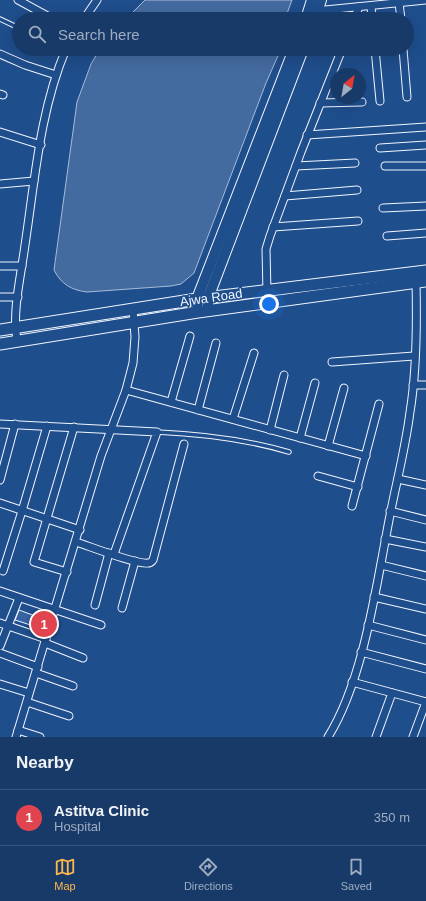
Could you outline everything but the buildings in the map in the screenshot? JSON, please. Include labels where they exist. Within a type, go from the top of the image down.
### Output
[{"type":"main road","name":"Ajwa Road","points":[[0,330],[203,298],[426,271]]},
{"type":"main road","name":"Ajwa Road","points":[[0,344],[268,302],[421,282]]},
{"type":"street","points":[[18,0],[40,12]]},
{"type":"street","points":[[89,12],[98,0]]},
{"type":"street","points":[[312,0],[312,12]]},
{"type":"street","points":[[314,12],[322,0]]},
{"type":"street","points":[[330,12],[360,7],[426,0]]},
{"type":"street","points":[[399,3],[400,12]]},
{"type":"street","points":[[370,6],[371,12]]},
{"type":"street","points":[[358,12],[360,7]]},
{"type":"street","points":[[0,54],[25,65],[56,75]]},
{"type":"street","points":[[17,341],[15,328],[18,297],[34,181],[49,98],[63,56]]},
{"type":"street","points":[[203,312],[203,298],[291,56]]},
{"type":"street","points":[[203,298],[300,56]]},
{"type":"street","points":[[268,302],[266,249],[307,135],[339,56]]},
{"type":"street","points":[[376,56],[380,101]]},
{"type":"street","points":[[404,56],[407,97]]},
{"type":"street","points":[[320,103],[330,103]]},
{"type":"street","points":[[307,135],[426,126]]},
{"type":"street","points":[[0,132],[41,145]]},
{"type":"street","points":[[380,148],[426,146]]},
{"type":"street","points":[[296,166],[355,163]]},
{"type":"street","points":[[385,166],[426,166]]},
{"type":"street","points":[[0,184],[34,181]]},
{"type":"street","points":[[285,196],[358,190]]},
{"type":"street","points":[[383,208],[426,206]]},
{"type":"street","points":[[273,227],[358,221]]},
{"type":"street","points":[[387,236],[426,233]]},
{"type":"street","points":[[0,266],[22,266]]},
{"type":"street","points":[[328,737],[344,708],[368,625],[381,565],[390,511],[398,479],[410,412],[421,282]]},
{"type":"street","points":[[0,297],[18,297]]},
{"type":"street","points":[[40,737],[17,734],[111,428],[126,390],[133,363],[134,323],[132,309]]},
{"type":"street","points":[[171,402],[190,336]]},
{"type":"street","points":[[198,410],[216,343]]},
{"type":"street","points":[[233,419],[254,353]]},
{"type":"street","points":[[332,362],[414,356]]},
{"type":"street","points":[[270,430],[284,375]]},
{"type":"street","points":[[300,438],[315,383]]},
{"type":"street","points":[[413,385],[426,385]]},
{"type":"street","points":[[328,446],[344,388]]},
{"type":"street","points":[[126,390],[366,456]]},
{"type":"street","points":[[352,506],[379,404]]},
{"type":"street","points":[[0,424],[111,428],[157,432],[112,554],[96,605]]},
{"type":"street","points":[[0,480],[15,424]]},
{"type":"street","points":[[3,571],[47,426]]},
{"type":"street","points":[[67,572],[34,562],[48,519],[74,427]]},
{"type":"street","points":[[76,542],[146,564],[153,560],[184,444]]},
{"type":"street","points":[[318,476],[358,487]]},
{"type":"street","points":[[398,479],[426,485]]},
{"type":"street","points":[[0,503],[80,530]]},
{"type":"street","points":[[390,511],[426,520]]},
{"type":"street","points":[[385,539],[426,547]]},
{"type":"street","points":[[122,608],[135,561]]},
{"type":"street","points":[[381,565],[426,576]]},
{"type":"street","points":[[0,591],[101,625]]},
{"type":"street","points":[[374,597],[426,610]]},
{"type":"street","points":[[0,646],[20,598]]},
{"type":"street","points":[[0,623],[46,641],[83,658]]},
{"type":"street","points":[[368,625],[426,640]]},
{"type":"street","points":[[361,652],[426,669]]},
{"type":"street","points":[[0,653],[73,686]]},
{"type":"street","points":[[352,682],[426,702],[413,737]]},
{"type":"street","points":[[0,684],[29,693]]},
{"type":"street","points":[[376,737],[392,693]]},
{"type":"street","points":[[27,702],[69,716]]},
{"type":"lane","points":[[0,19],[12,25]]},
{"type":"lane","points":[[157,432],[212,435],[244,440],[289,452]]},
{"type":"water","points":[[145,0],[292,0],[288,12],[133,12]]},
{"type":"water","points":[[96,56],[278,56],[266,83],[194,273],[181,284],[87,292],[76,290],[67,286],[63,283],[54,270],[77,102],[91,64]]},
{"type":"place","name":"Astitva Clinic","points":[[44,624]]}]
